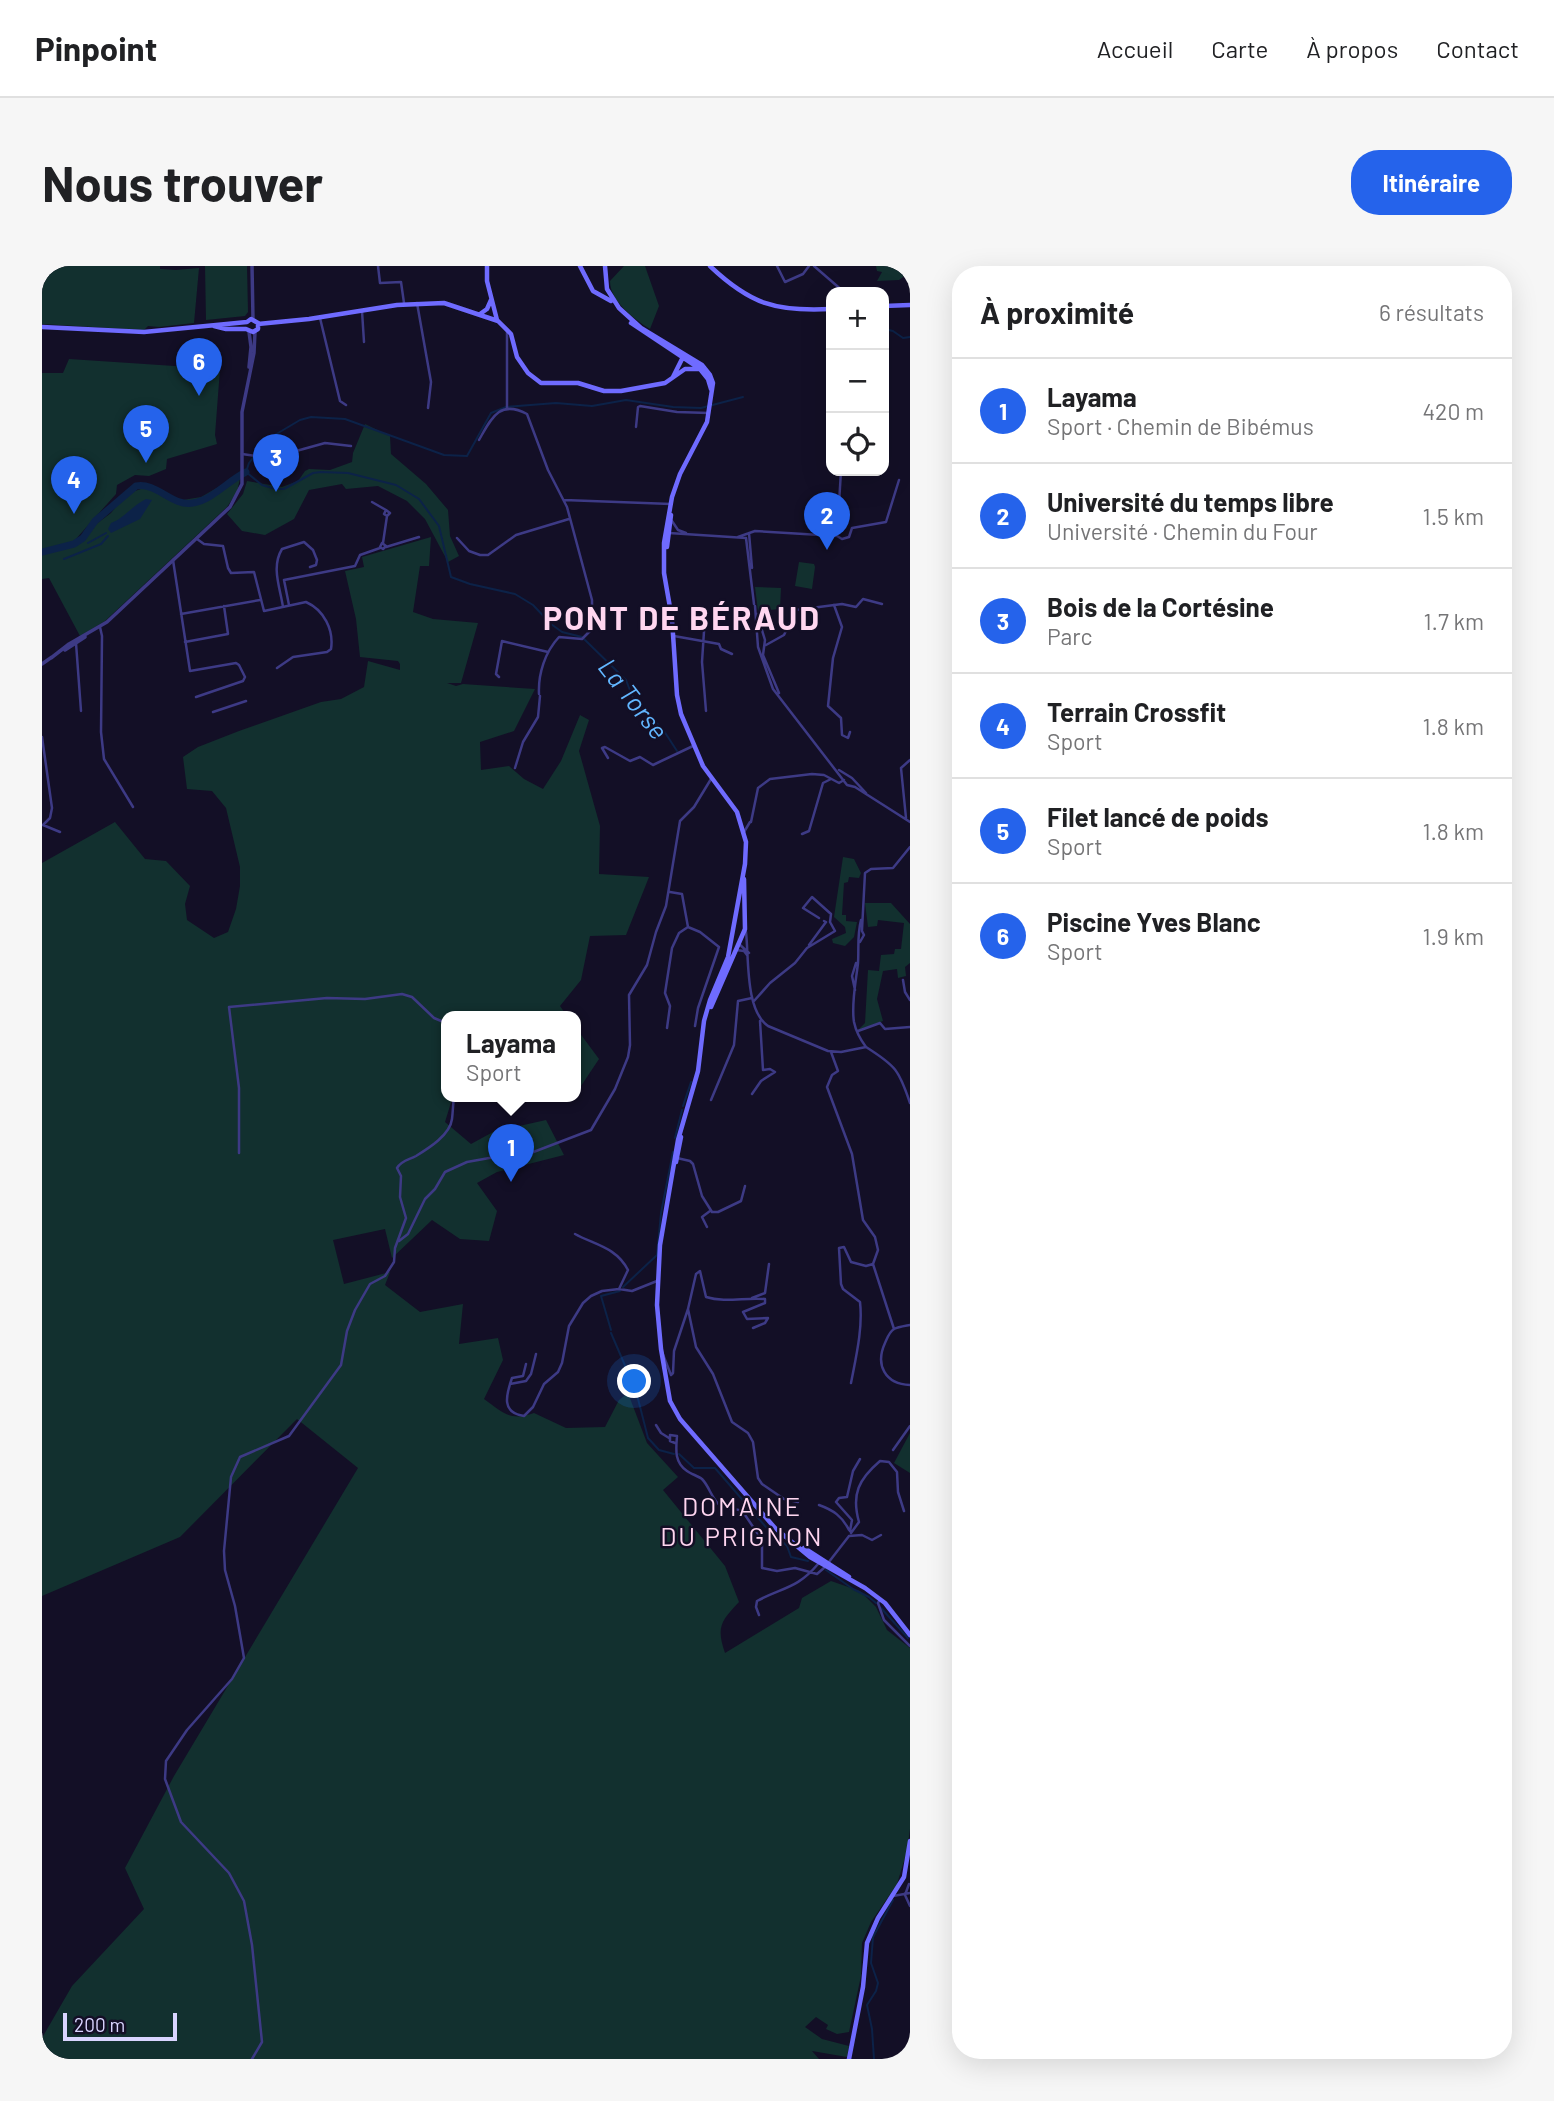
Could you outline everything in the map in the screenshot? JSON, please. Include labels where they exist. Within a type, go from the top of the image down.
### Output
[{"type":"main road","points":[[487,266],[491,299],[488,313]]},
{"type":"main road","points":[[580,266],[591,288],[604,295],[637,329],[702,365],[710,375],[713,387],[710,412],[684,467],[670,520]]},
{"type":"main road","points":[[604,295],[605,266]]},
{"type":"main road","points":[[710,266],[738,290],[763,304],[790,310],[826,309]]},
{"type":"main road","points":[[606,286],[619,308],[634,323],[700,369],[710,384],[711,400]]},
{"type":"main road","points":[[42,327],[144,332],[213,326],[249,329],[258,327],[258,324],[416,303],[444,303],[488,313],[498,321],[512,337],[517,357],[535,380],[542,383],[578,383],[610,391],[654,386],[665,383],[685,369],[700,369]]},
{"type":"main road","points":[[889,306],[910,305]]},
{"type":"main road","points":[[249,329],[253,319],[258,324]]},
{"type":"main road","points":[[673,378],[684,357]]},
{"type":"main road","points":[[684,467],[671,504],[664,557],[679,705],[693,746],[737,812],[744,832],[746,851],[728,957],[716,991]]},
{"type":"main road","points":[[743,872],[745,925],[706,1013],[698,1071],[683,1118],[660,1245],[657,1284],[661,1349],[670,1401],[680,1419],[764,1516],[818,1564],[865,1588],[880,1599],[910,1635]]},
{"type":"main road","points":[[737,902],[741,900],[745,903]]},
{"type":"main road","points":[[731,936],[740,941]]},
{"type":"main road","points":[[672,1177],[683,1118]]},
{"type":"main road","points":[[787,1537],[825,1567]]},
{"type":"main road","points":[[849,2059],[863,1987],[867,1943],[875,1924],[904,1877],[910,1841]]},
{"type":"street","points":[[252,266],[253,319]]},
{"type":"street","points":[[378,266],[380,283],[401,282],[405,305]]},
{"type":"street","points":[[776,266],[785,282],[803,274],[811,266],[838,287]]},
{"type":"street","points":[[416,303],[432,382],[428,408]]},
{"type":"street","points":[[362,311],[364,342]]},
{"type":"street","points":[[320,317],[340,401],[346,405]]},
{"type":"street","points":[[42,664],[100,627],[230,507],[240,490],[242,476],[242,412],[254,353],[249,329]]},
{"type":"street","points":[[506,329],[507,407]]},
{"type":"street","points":[[636,427],[640,406],[677,412],[710,412]]},
{"type":"street","points":[[479,440],[494,413],[507,407],[527,414],[548,470],[564,500],[592,600],[593,623],[583,638],[559,637],[548,652],[542,671],[538,717],[523,742],[515,768]]},
{"type":"street","points":[[243,454],[280,457],[325,443],[351,446]]},
{"type":"street","points":[[837,536],[841,476]]},
{"type":"street","points":[[669,530],[738,537],[761,533],[837,536],[842,539],[849,537],[852,528],[886,522],[899,480]]},
{"type":"street","points":[[564,500],[671,504]]},
{"type":"street","points":[[566,507],[570,506],[571,501]]},
{"type":"street","points":[[372,502],[387,510],[384,513],[387,516],[384,545]]},
{"type":"street","points":[[457,538],[469,551],[488,555],[516,535],[569,519]]},
{"type":"street","points":[[670,520],[678,530]]},
{"type":"street","points":[[669,530],[690,534]]},
{"type":"street","points":[[738,537],[748,536]]},
{"type":"street","points":[[748,536],[758,636],[763,647],[769,680],[785,703],[847,785],[908,821],[901,768],[910,760]]},
{"type":"street","points":[[289,605],[284,580],[353,566],[357,564],[360,555],[384,545],[419,537]]},
{"type":"street","points":[[196,539],[204,544],[223,546],[231,573],[254,572],[264,611],[311,603],[331,631],[331,649],[327,652],[293,657],[277,668]]},
{"type":"street","points":[[283,607],[276,566],[282,549],[304,542],[309,545],[317,560],[316,565],[310,567]]},
{"type":"street","points":[[173,560],[190,671],[236,663],[245,677],[243,681],[196,697]]},
{"type":"street","points":[[181,614],[261,600]]},
{"type":"street","points":[[763,647],[784,635],[796,610],[834,605],[856,607],[863,600],[882,604]]},
{"type":"street","points":[[834,605],[842,627],[833,658],[828,706],[841,718],[842,734],[848,738],[850,732]]},
{"type":"street","points":[[185,642],[229,634],[223,606]]},
{"type":"street","points":[[755,606],[764,638],[763,647]]},
{"type":"street","points":[[705,616],[702,667],[706,711]]},
{"type":"street","points":[[100,627],[101,732],[104,759],[133,807]]},
{"type":"street","points":[[674,636],[719,644],[721,649],[732,654]]},
{"type":"street","points":[[758,636],[776,641]]},
{"type":"street","points":[[499,677],[496,674],[502,641],[548,652]]},
{"type":"street","points":[[76,642],[81,711]]},
{"type":"street","points":[[213,712],[246,701]]},
{"type":"street","points":[[42,737],[51,814],[43,825],[60,832]]},
{"type":"street","points":[[608,758],[602,748],[605,747],[630,761],[640,757],[653,765],[693,746]]},
{"type":"street","points":[[836,768],[852,778],[868,796]]},
{"type":"street","points":[[42,774],[47,774]]},
{"type":"street","points":[[744,832],[750,822],[758,788],[770,779],[812,774],[824,775],[839,783],[845,779]]},
{"type":"street","points":[[399,1241],[408,1234],[425,1199],[435,1189],[445,1171],[467,1162],[506,1155],[523,1156],[591,1130],[615,1089],[628,1057],[629,995],[647,965],[669,892],[680,821],[694,807],[712,778]]},
{"type":"street","points":[[802,834],[809,831],[823,783],[831,779]]},
{"type":"street","points":[[899,816],[904,805]]},
{"type":"street","points":[[910,847],[893,868],[871,869],[866,873],[860,931],[864,933],[860,937],[858,959],[852,976],[856,1032],[863,1047],[893,1065],[908,1087],[910,1103]]},
{"type":"street","points":[[669,892],[682,894],[688,927]]},
{"type":"street","points":[[807,948],[835,931],[830,922],[831,914],[812,897],[803,908],[819,918]]},
{"type":"street","points":[[711,1100],[734,1045],[738,1001],[758,999],[770,983],[795,963],[826,922],[824,921]]},
{"type":"street","points":[[745,925],[752,1000],[760,1021],[763,1070],[770,1069],[775,1072],[761,1081],[752,1094]]},
{"type":"street","points":[[688,927],[701,932],[719,947],[695,1027]]},
{"type":"street","points":[[667,1028],[670,1006],[665,993],[672,948],[679,933],[688,927]]},
{"type":"street","points":[[740,941],[749,955]]},
{"type":"street","points":[[736,950],[749,955]]},
{"type":"street","points":[[903,980],[910,1000]]},
{"type":"street","points":[[706,987],[716,991]]},
{"type":"street","points":[[239,1153],[239,1088],[229,1007],[327,998],[366,999],[402,994],[412,997],[441,1022]]},
{"type":"street","points":[[760,1021],[831,1052],[863,1047]]},
{"type":"street","points":[[856,1032],[880,1023],[885,1029],[910,1027]]},
{"type":"street","points":[[831,1052],[838,1071],[827,1087],[852,1154],[863,1220],[876,1237],[878,1250],[873,1264],[894,1329]]},
{"type":"street","points":[[253,2059],[262,2042],[252,1945],[244,1900],[229,1873],[181,1822],[165,1779],[166,1761],[187,1730],[232,1679],[244,1658],[235,1606],[225,1570],[224,1551],[231,1477],[240,1457],[284,1440],[314,1404],[341,1364],[347,1331],[355,1310],[370,1284],[386,1276],[391,1269],[406,1218],[400,1198],[401,1179],[397,1168],[403,1161],[415,1157],[447,1130],[452,1121],[454,1102]]},
{"type":"street","points":[[677,1158],[693,1164],[698,1184],[710,1211]]},
{"type":"street","points":[[708,1227],[702,1217],[710,1211],[718,1212],[741,1201],[745,1186]]},
{"type":"street","points":[[575,1234],[608,1248],[624,1263],[628,1270],[619,1289]]},
{"type":"street","points":[[851,1383],[859,1332],[860,1302],[843,1289],[841,1284],[839,1248],[844,1247],[851,1262],[857,1265],[873,1264]]},
{"type":"street","points":[[752,1298],[765,1293],[769,1264]]},
{"type":"street","points":[[661,1349],[666,1356],[671,1375],[674,1351],[698,1271],[706,1297],[721,1300],[763,1298],[765,1302],[743,1312],[744,1317],[749,1320],[766,1316],[768,1320],[753,1328]]},
{"type":"street","points":[[526,1364],[526,1374],[512,1378],[506,1399],[508,1407],[519,1416],[528,1415],[544,1384],[558,1372],[574,1316],[591,1296],[619,1289],[632,1291],[657,1284]]},
{"type":"street","points":[[644,1286],[657,1284]]},
{"type":"street","points":[[688,1309],[696,1347],[713,1374],[732,1422],[748,1433],[753,1442],[758,1478],[762,1484],[784,1499],[798,1502]]},
{"type":"street","points":[[910,1325],[894,1329],[880,1353],[881,1368],[897,1382],[910,1385]]},
{"type":"street","points":[[510,1384],[526,1381],[531,1374],[536,1354]]},
{"type":"street","points":[[656,1425],[661,1433],[675,1443]]},
{"type":"street","points":[[893,1450],[910,1426]]},
{"type":"street","points":[[669,1437],[673,1434],[677,1436],[675,1443],[679,1463],[686,1471],[702,1479],[719,1505],[739,1509],[756,1531],[762,1540],[762,1568],[777,1571],[795,1568],[817,1574],[825,1567],[859,1522],[856,1511],[860,1483],[880,1461],[889,1462],[897,1472],[898,1492],[904,1511]]},
{"type":"street","points":[[850,1533],[852,1520],[836,1502],[839,1498],[846,1497],[853,1471],[860,1459]]},
{"type":"street","points":[[819,1505],[830,1509],[844,1520],[850,1533]]},
{"type":"street","points":[[850,1533],[872,1540],[881,1535]]},
{"type":"street","points":[[759,1615],[757,1601],[798,1583],[818,1564]]},
{"type":"street","points":[[880,1599],[878,1603],[884,1620],[910,1646]]},
{"type":"street","points":[[904,1877],[909,1885],[905,1895],[910,1906]]},
{"type":"street","points":[[893,1896],[910,1893]]},
{"type":"green space","points":[[42,266],[160,266],[160,269],[176,270],[199,268],[194,323],[148,326],[144,330],[42,324]]},
{"type":"green space","points":[[205,266],[247,266],[248,312],[245,316],[206,320]]},
{"type":"green space","points":[[624,266],[645,266],[659,306],[650,329],[630,315],[614,296],[610,281]]},
{"type":"green space","points":[[876,266],[910,266],[910,272],[899,280],[877,281],[882,272],[877,271]]},
{"type":"green space","points":[[69,359],[220,369],[215,435],[217,444],[167,459],[166,469],[149,476],[135,475],[117,485],[116,494],[75,540],[111,513],[126,494],[150,486],[177,501],[201,497],[241,474],[237,492],[227,507],[105,621],[80,636],[49,578],[42,579],[42,373],[63,373]]},
{"type":"green space","points":[[365,424],[390,436],[391,454],[426,484],[448,510],[450,536],[459,556],[448,562],[425,519],[407,501],[378,486],[346,489],[342,484],[309,490],[294,519],[265,535],[242,531],[227,514],[243,494],[247,481],[282,487],[298,481],[309,469],[330,470],[352,462]]},
{"type":"green space","points":[[431,537],[429,566],[420,566],[413,612],[433,619],[478,623],[461,683],[447,683],[456,686],[463,684],[535,689],[514,731],[480,742],[481,770],[509,766],[524,779],[543,789],[561,761],[580,715],[589,720],[579,751],[600,826],[599,874],[649,877],[626,935],[590,936],[581,980],[560,1006],[564,1011],[441,1011],[441,1102],[451,1102],[445,1122],[471,1144],[493,1132],[546,1120],[564,1155],[497,1172],[477,1183],[497,1211],[489,1241],[460,1239],[432,1220],[392,1258],[385,1229],[333,1240],[344,1284],[390,1272],[385,1285],[420,1312],[463,1304],[459,1344],[498,1338],[503,1360],[484,1399],[512,1416],[534,1413],[566,1428],[605,1427],[619,1400],[628,1393],[647,1443],[678,1477],[663,1490],[725,1566],[739,1602],[722,1625],[721,1637],[725,1653],[799,1608],[802,1598],[831,1581],[860,1591],[876,1607],[887,1630],[910,1648],[910,1829],[907,1851],[897,1884],[871,1922],[862,1943],[861,1976],[849,2032],[837,2034],[826,2029],[828,2025],[816,2017],[805,2027],[822,2039],[849,2046],[847,2057],[812,2051],[819,2059],[42,2059],[42,2038],[72,1986],[144,1909],[125,1868],[174,1776],[358,1468],[297,1419],[180,1537],[42,1596],[42,863],[115,822],[145,859],[166,861],[190,886],[185,904],[187,920],[214,938],[228,932],[236,909],[240,867],[226,808],[212,791],[187,789],[183,757],[198,747],[239,731],[321,702],[341,699],[364,687],[368,661],[400,670],[398,661],[360,657],[356,619],[345,571],[364,567],[362,557]]},
{"type":"green space","points":[[799,562],[814,564],[812,589],[795,586]]},
{"type":"green space","points":[[755,587],[781,588],[780,609],[758,611]]},
{"type":"green space","points":[[843,857],[854,859],[861,873],[859,878],[849,877],[848,882],[844,883],[842,915],[846,915],[846,921],[857,922],[854,937],[845,946],[833,943],[832,939],[846,933],[845,927],[834,917]]},
{"type":"green space","points":[[865,903],[891,903],[910,924],[910,963],[905,967],[906,976],[898,978],[897,969],[883,971],[877,999],[883,1021],[858,1030],[865,1023],[868,970],[879,971],[881,955],[894,954],[895,949],[901,949],[904,923],[878,920],[877,926],[868,927]]},
{"type":"green space","points":[[581,1035],[599,1059],[581,1086]]},
{"type":"green space","points":[[910,1433],[910,1473],[894,1463]]},
{"type":"water","points":[[146,499],[152,500],[140,519],[111,533],[108,529],[111,523]]},
{"type":"waterway","points":[[889,330],[903,338],[910,337]]},
{"type":"waterway","name":"La Torse","points":[[677,751],[664,731],[633,698],[626,680],[582,637],[562,632],[533,605],[515,594],[451,577],[439,526],[419,499],[396,485],[348,473],[313,473],[284,489],[276,489],[262,485],[246,472],[249,463],[268,439],[300,420],[311,417],[345,419],[444,455],[467,456],[491,413],[506,407],[556,403],[592,406],[626,400],[701,408],[743,397]]},
{"type":"waterway","name":"La Torse","points":[[42,552],[74,544],[83,538],[95,521],[136,486],[151,488],[178,501],[193,503],[207,498],[246,472]]},
{"type":"waterway","points":[[88,543],[106,533]]},
{"type":"waterway","points":[[64,559],[101,544],[108,536]]},
{"type":"waterway","name":"La Torse","points":[[683,1106],[691,1082]]},
{"type":"waterway","name":"La Torse","points":[[675,1138],[682,1110]]},
{"type":"waterway","name":"La Torse","points":[[623,1287],[657,1255],[661,1213],[673,1152]]},
{"type":"waterway","points":[[611,1330],[601,1296],[620,1291]]},
{"type":"waterway","points":[[611,1333],[636,1391],[648,1438],[659,1450],[674,1454]]},
{"type":"waterway","points":[[679,1454],[694,1468],[715,1468],[765,1526],[787,1546],[791,1557],[808,1561]]},
{"type":"waterway","points":[[826,1570],[876,1603]]},
{"type":"waterway","points":[[881,1608],[908,1638]]},
{"type":"waterway","points":[[874,2059],[867,2005],[878,1983],[871,1963],[873,1937],[893,1900]]},
{"type":"place","name":"Piscine Yves Blanc","points":[[199,396]]},
{"type":"place","name":"Filet lancé de poids","points":[[146,463]]},
{"type":"place","name":"Bois de la Cortésine","points":[[276,492]]},
{"type":"place","name":"Terrain Crossfit","points":[[74,514]]},
{"type":"place","name":"Université du temps libre","points":[[827,550]]},
{"type":"place","name":"Layama","points":[[511,1182]]},
{"type":"district","name":"PONT DE BÉRAUD","points":[[682,617]]},
{"type":"district","name":"DOMAINE DU PRIGNON","points":[[742,1520]]}]
